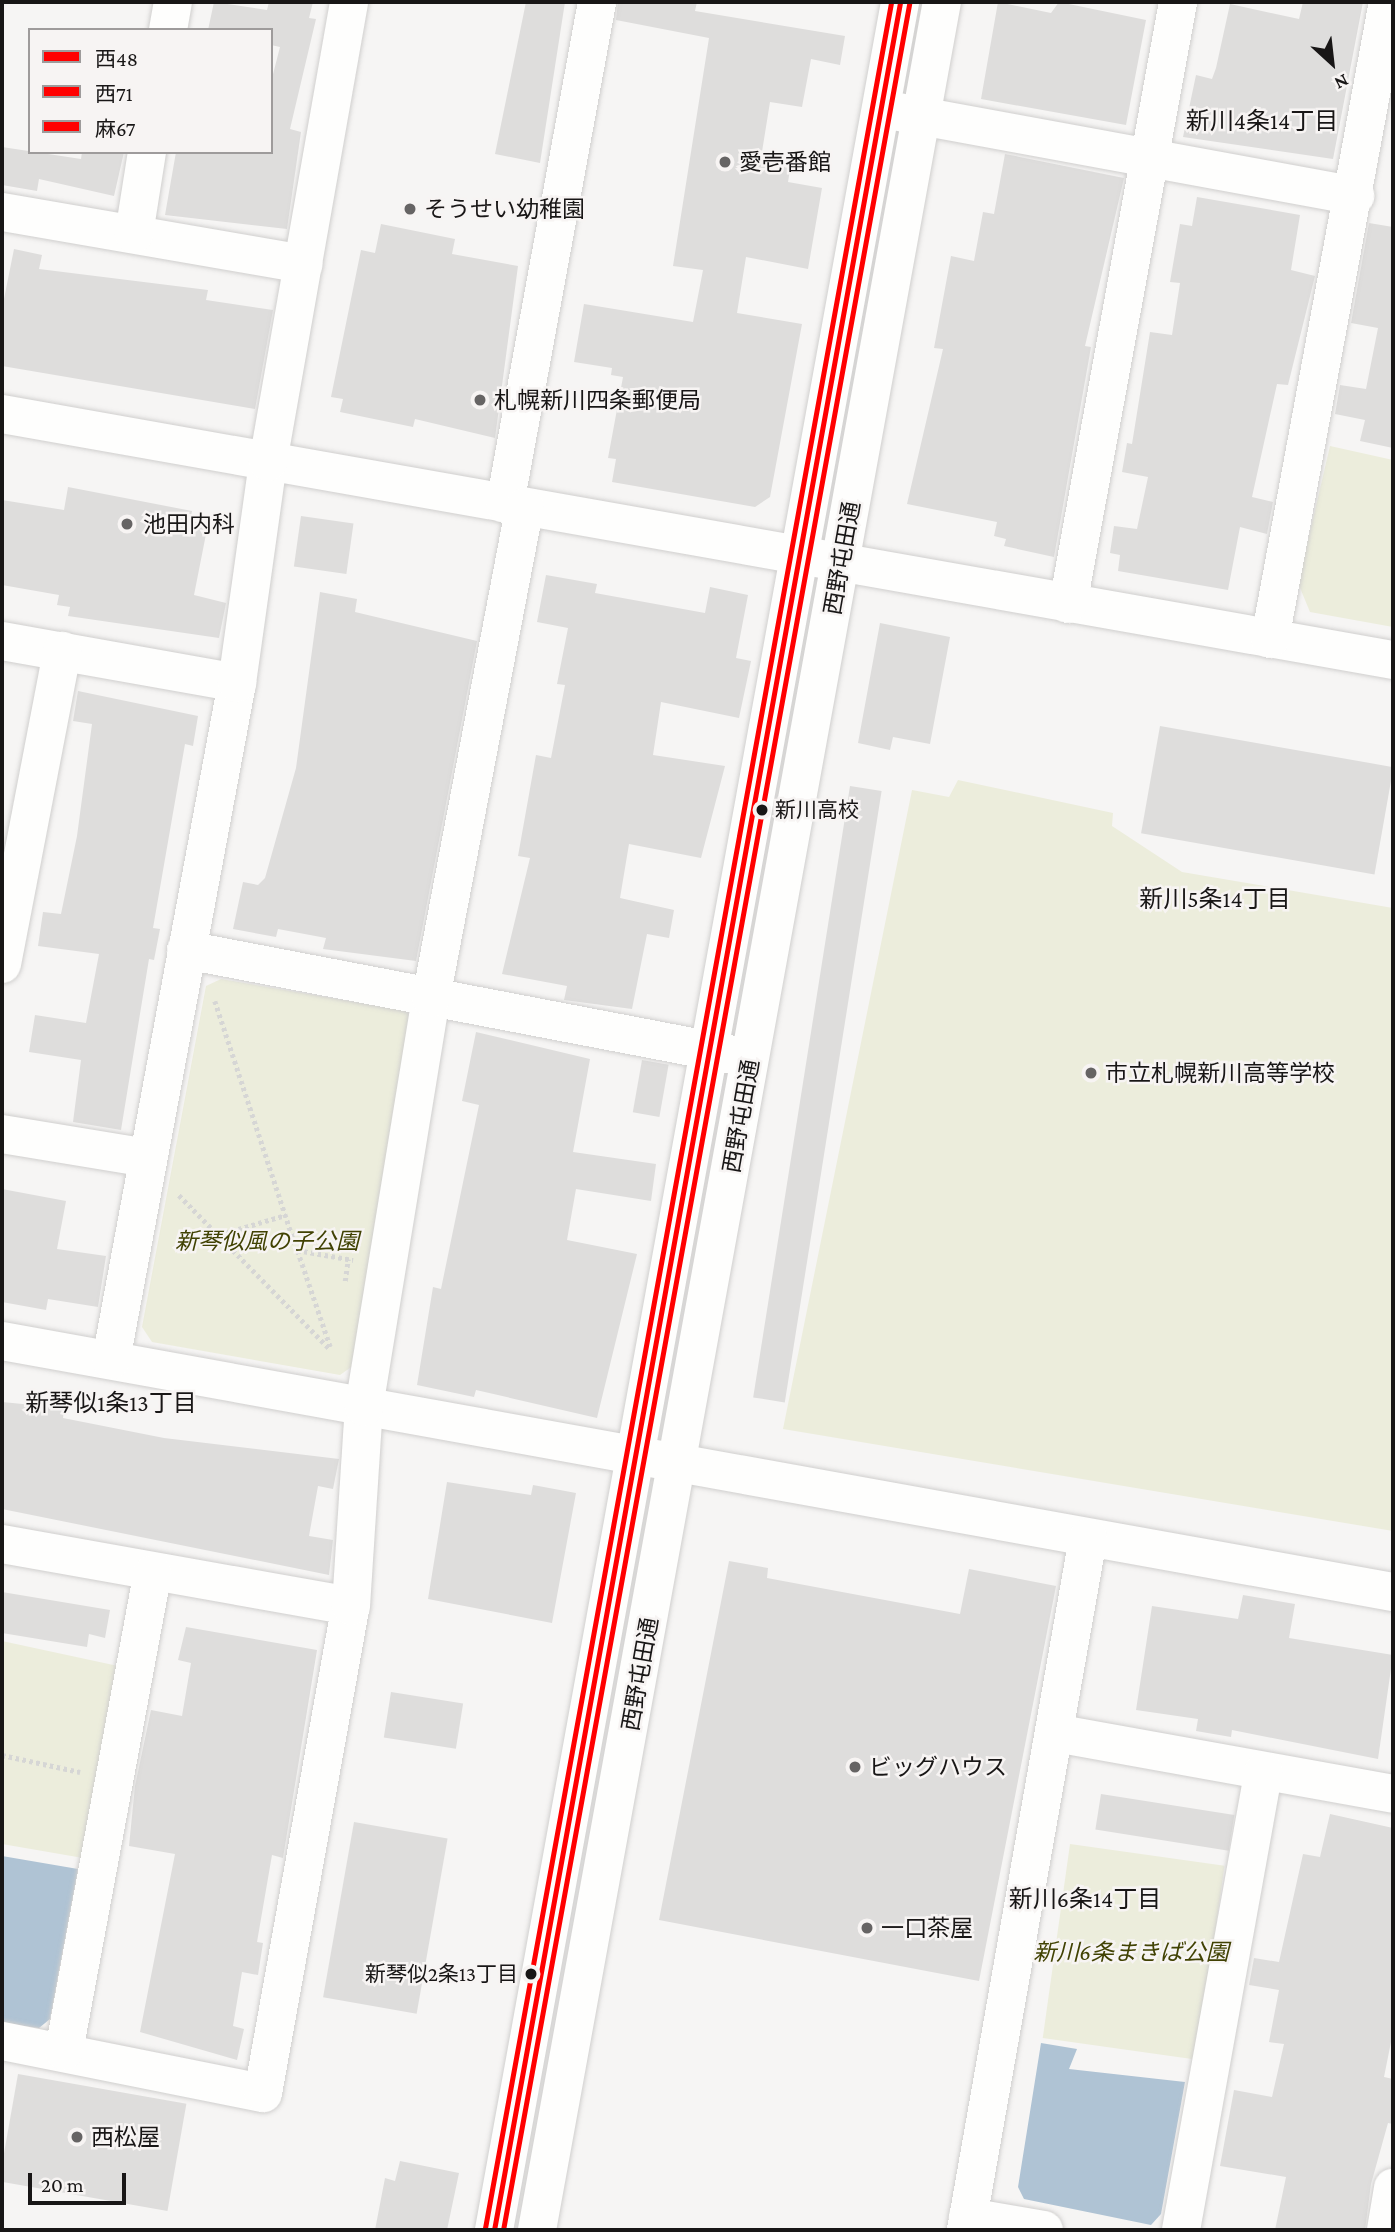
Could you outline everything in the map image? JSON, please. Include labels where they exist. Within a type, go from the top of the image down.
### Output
[{"type":"street","points":[[168,28],[173,2]]},
{"type":"street","points":[[111,1360],[237,683],[268,462],[349,2]]},
{"type":"street","points":[[2,2041],[64,2051],[262,2093],[351,1606],[364,1407],[597,2]]},
{"type":"street","name":"西野屯田通","points":[[494,2230],[900,2]]},
{"type":"street","name":"西野屯田通","points":[[537,2230],[942,2]]},
{"type":"street","points":[[1068,604],[1178,2]]},
{"type":"street","points":[[1270,639],[1355,196],[1388,2]]},
{"type":"street","points":[[881,110],[1355,196]]},
{"type":"street","points":[[134,234],[148,154]]},
{"type":"street","points":[[2,212],[304,264]]},
{"type":"street","points":[[2,414],[1393,660]]},
{"type":"street","points":[[2,641],[237,683]]},
{"type":"street","points":[[2,964],[62,651]]},
{"type":"street","points":[[186,950],[751,1058]]},
{"type":"street","points":[[2,1134],[147,1158]]},
{"type":"street","points":[[2,1341],[1393,1592]]},
{"type":"street","points":[[1044,2230],[967,2224],[1088,1538]]},
{"type":"street","points":[[2,1544],[152,1574],[351,1606]]},
{"type":"street","points":[[64,2051],[152,1574]]},
{"type":"street","points":[[1055,1733],[1393,1794]]},
{"type":"street","points":[[1181,2230],[1264,1772]]},
{"type":"street","points":[[1386,2230],[1393,2188]]},
{"type":"path","points":[[210,985],[330,1349]]},
{"type":"path","points":[[174,1190],[337,1358]]},
{"type":"path","points":[[218,1235],[286,1215]]},
{"type":"path","points":[[297,1250],[359,1261]]},
{"type":"path","points":[[345,1280],[348,1259]]},
{"type":"path","points":[[2,1755],[86,1773]]},
{"type":"green space","points":[[1330,446],[1393,460],[1393,627],[1310,612],[1298,583]]},
{"type":"green space","name":"市立札幌新川高等学校","points":[[958,780],[1113,813],[1112,826],[1182,872],[1393,908],[1393,1531],[783,1429],[912,790],[949,797]]},
{"type":"green space","name":"新琴似風の子公園","points":[[221,979],[407,1011],[413,1024],[354,1365],[340,1375],[152,1342],[142,1327],[206,986]]},
{"type":"green space","points":[[2,1641],[118,1666],[83,1858],[2,1844]]},
{"type":"green space","name":"新川6条まきば公園","points":[[1070,1844],[1224,1866],[1197,2060],[1043,2038]]},
{"type":"water","points":[[2,1856],[78,1869],[50,2019],[39,2028],[2,2023]]},
{"type":"water","points":[[1041,2043],[1077,2049],[1069,2069],[1185,2082],[1161,2214],[1151,2225],[1024,2199],[1018,2187]]},
{"type":"building","points":[[214,2],[267,10],[269,2],[313,2],[309,18],[316,19],[290,129],[301,132],[287,229],[165,215],[176,154],[273,154],[273,74],[280,47],[273,45],[273,28],[208,28]]},
{"type":"building","points":[[526,2],[565,2],[540,163],[495,154]]},
{"type":"building","points":[[618,2],[697,2],[695,11],[845,36],[840,65],[811,59],[802,107],[770,102],[761,158],[791,164],[788,182],[822,188],[808,269],[746,257],[737,313],[802,324],[770,497],[755,507],[612,482],[616,459],[608,458],[623,377],[611,375],[612,368],[574,362],[584,304],[693,322],[703,270],[673,266],[709,38],[616,20]]},
{"type":"building","points":[[998,2],[1051,13],[1059,2],[1146,20],[1126,125],[981,99]]},
{"type":"building","points":[[1303,2],[1363,2],[1333,159],[1183,137],[1196,75],[1212,79],[1230,4],[1299,19]]},
{"type":"building","points":[[2,147],[28,151],[28,154],[81,159],[82,154],[124,154],[114,196],[39,179],[37,191],[2,185]]},
{"type":"building","points":[[1005,154],[1124,178],[1085,346],[1091,347],[1054,557],[1004,546],[1006,539],[994,536],[997,522],[907,504],[943,349],[934,348],[951,256],[974,261],[983,212],[994,214]]},
{"type":"building","points":[[1197,197],[1300,215],[1291,270],[1315,276],[1288,385],[1277,384],[1252,497],[1273,502],[1267,534],[1240,527],[1228,590],[1118,571],[1120,555],[1110,553],[1114,526],[1137,529],[1148,477],[1122,472],[1127,443],[1132,444],[1150,332],[1172,335],[1180,283],[1170,282],[1180,224],[1192,226]]},
{"type":"building","points":[[1369,223],[1393,227],[1393,448],[1360,441],[1365,420],[1335,414],[1340,385],[1366,389],[1378,328],[1351,323]]},
{"type":"building","points":[[381,224],[455,239],[452,254],[518,266],[495,438],[415,419],[413,427],[340,412],[343,399],[331,397],[361,250],[375,253]]},
{"type":"building","points":[[14,249],[42,255],[39,269],[208,290],[206,300],[273,310],[255,409],[2,366],[2,309]]},
{"type":"building","points":[[68,487],[192,511],[190,521],[208,524],[194,595],[226,603],[219,638],[68,616],[70,607],[57,605],[59,595],[2,585],[2,500],[64,510]]},
{"type":"building","points":[[301,516],[353,523],[346,574],[294,567]]},
{"type":"building","points":[[546,575],[597,584],[595,593],[705,613],[710,587],[748,595],[736,658],[751,661],[739,718],[661,702],[653,755],[725,766],[701,858],[629,844],[620,898],[674,910],[669,938],[647,934],[632,1009],[564,1000],[567,986],[502,974],[530,858],[518,856],[536,755],[551,758],[565,685],[557,684],[568,628],[537,622]]},
{"type":"building","points":[[320,592],[357,599],[355,612],[477,641],[416,961],[323,949],[326,938],[278,929],[276,937],[233,929],[243,882],[258,885],[265,878],[296,768]]},
{"type":"building","points":[[880,623],[950,637],[930,744],[893,737],[890,750],[858,743]]},
{"type":"building","points":[[78,691],[198,716],[193,746],[185,744],[153,928],[160,929],[154,960],[149,959],[121,1130],[73,1122],[81,1060],[29,1052],[35,1015],[86,1023],[99,954],[38,946],[43,912],[61,914],[77,836],[92,724],[73,721]]},
{"type":"building","points":[[1160,726],[1393,767],[1374,874],[1141,833]]},
{"type":"building","points":[[850,786],[882,791],[785,1402],[753,1397]]},
{"type":"building","points":[[476,1032],[590,1059],[573,1152],[656,1164],[651,1201],[576,1189],[567,1240],[637,1254],[597,1418],[476,1390],[474,1397],[417,1385],[433,1287],[441,1289],[479,1105],[462,1101]]},
{"type":"building","points":[[642,1060],[669,1065],[659,1117],[633,1112]]},
{"type":"building","points":[[2,1189],[66,1201],[57,1249],[106,1256],[98,1307],[48,1299],[46,1310],[2,1302]]},
{"type":"building","points":[[2,1402],[64,1408],[63,1418],[164,1438],[339,1459],[333,1489],[318,1486],[309,1536],[333,1540],[329,1575],[2,1509]]},
{"type":"building","points":[[447,1482],[531,1495],[533,1485],[576,1493],[552,1623],[428,1599]]},
{"type":"building","name":"ビッグハウス","points":[[729,1561],[768,1568],[767,1578],[960,1614],[969,1569],[1056,1586],[979,1981],[659,1920]]},
{"type":"building","points":[[2,1592],[110,1610],[105,1638],[89,1634],[87,1647],[2,1633]]},
{"type":"building","points":[[1243,1595],[1295,1604],[1289,1638],[1393,1655],[1378,1759],[1232,1730],[1231,1737],[1196,1731],[1198,1719],[1136,1710],[1152,1606],[1238,1619]]},
{"type":"building","points":[[186,1627],[317,1650],[283,1858],[272,1855],[257,1942],[263,1943],[258,1975],[242,1972],[233,2026],[244,2029],[237,2060],[140,2032],[175,1854],[129,1846],[135,1786],[151,1710],[182,1716],[191,1663],[178,1660]]},
{"type":"building","points":[[391,1692],[463,1703],[456,1749],[384,1737]]},
{"type":"building","points":[[1101,1794],[1234,1815],[1229,1851],[1095,1830]]},
{"type":"building","points":[[1330,1814],[1393,1828],[1393,2032],[1384,2077],[1393,2079],[1393,2124],[1388,2123],[1371,2184],[1365,2230],[1275,2230],[1286,2177],[1220,2166],[1234,2090],[1272,2097],[1284,2044],[1269,2042],[1279,1990],[1249,1985],[1254,1958],[1279,1962],[1303,1854],[1320,1857]]},
{"type":"building","points":[[354,1822],[448,1838],[417,2014],[323,1997]]},
{"type":"building","points":[[18,2074],[186,2104],[167,2211],[2,2182],[2,2165]]},
{"type":"building","points":[[400,2161],[459,2173],[447,2230],[375,2230],[385,2178],[395,2181]]},
{"type":"transit line","name":"麻67","points":[[485,2228],[891,2]]},
{"type":"transit line","name":"西48","points":[[494,2230],[900,2]]},
{"type":"transit line","name":"西71","points":[[503,2230],[909,4]]},
{"type":"place","name":"愛壱番館","points":[[725,162]]},
{"type":"place","name":"そうせい幼稚園","points":[[410,209]]},
{"type":"place","name":"札幌新川四条郵便局","points":[[480,400]]},
{"type":"place","name":"池田内科","points":[[127,524]]},
{"type":"place","name":"新川高校","points":[[762,810]]},
{"type":"place","name":"市立札幌新川高等学校","points":[[1091,1073]]},
{"type":"place","name":"ビッグハウス","points":[[855,1767]]},
{"type":"place","name":"一口茶屋","points":[[867,1928]]},
{"type":"place","name":"新琴似2条13丁目","points":[[531,1974]]},
{"type":"place","name":"西松屋","points":[[77,2137]]},
{"type":"district","name":"新川4条14丁目","points":[[1262,121]]},
{"type":"district","name":"新川5条14丁目","points":[[1215,899]]},
{"type":"district","name":"新琴似1条13丁目","points":[[111,1403]]},
{"type":"district","name":"新川6条14丁目","points":[[1085,1899]]}]
